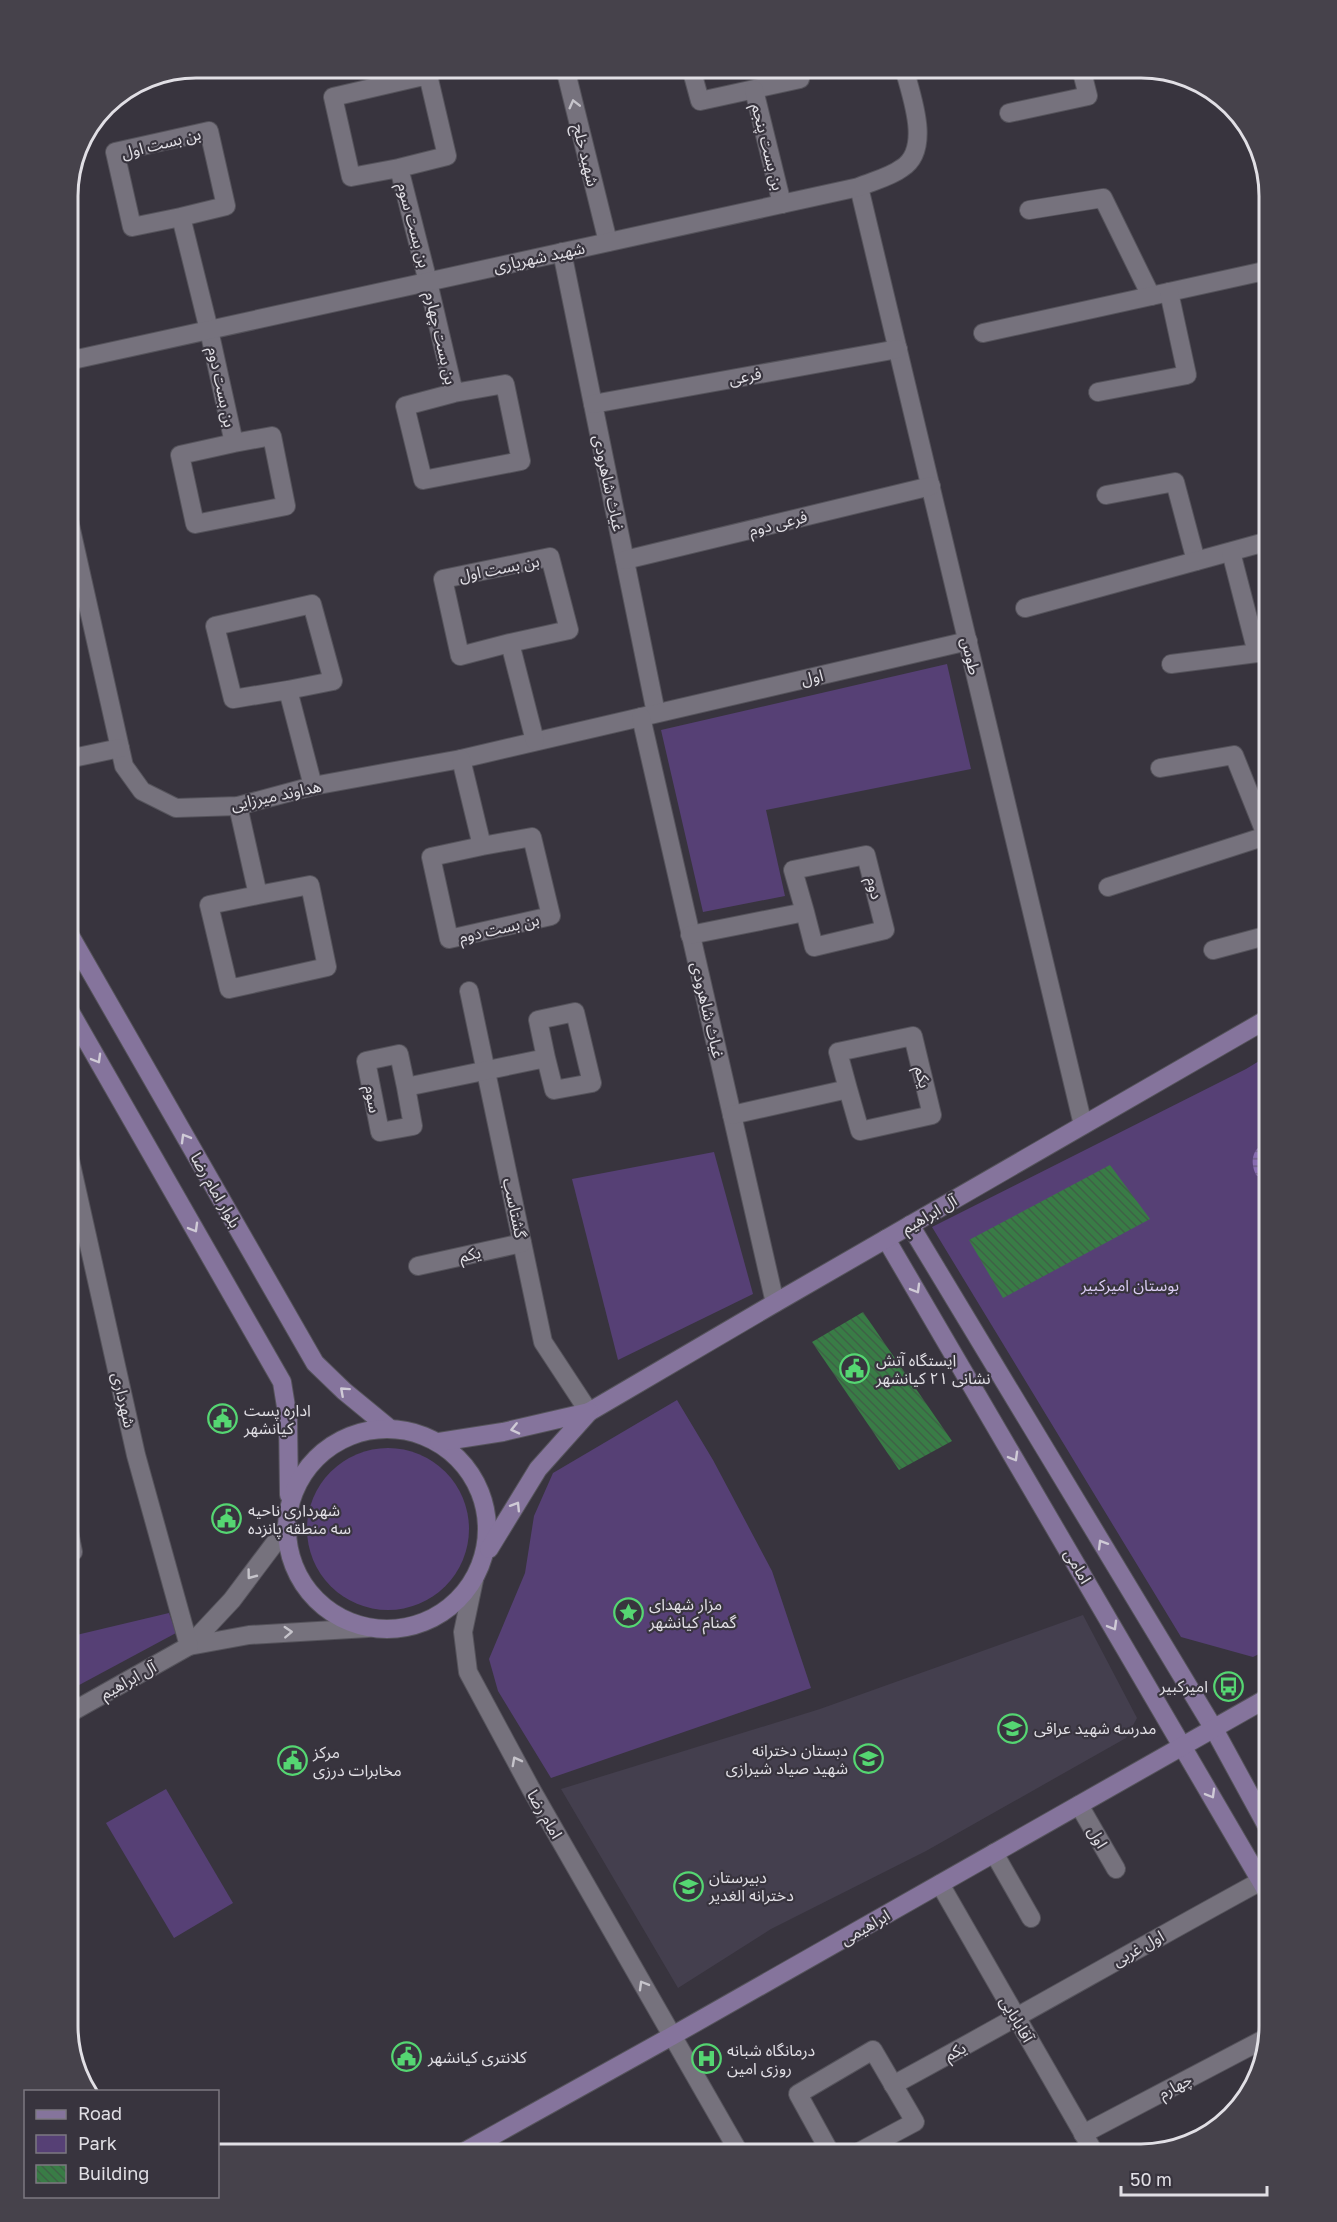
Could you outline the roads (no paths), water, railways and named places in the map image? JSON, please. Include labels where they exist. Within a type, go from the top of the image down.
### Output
[{"type":"main road","name":"بلوار امام رضا","points":[[78,949],[315,1363],[344,1391],[389,1428]]},
{"type":"main road","name":"آل ابراهیم","points":[[589,1412],[1259,1024]]},
{"type":"main road","points":[[78,1025],[282,1382],[288,1419],[290,1502],[286,1528],[289,1556],[300,1581],[318,1603],[341,1619],[368,1628],[393,1629],[417,1625],[440,1615],[459,1599],[474,1580],[485,1555],[538,1469],[589,1412]]},
{"type":"main road","name":"امامی","points":[[910,1225],[1214,1729],[1259,1812]]},
{"type":"main road","name":"امامی","points":[[886,1239],[1259,1871]]},
{"type":"main road","points":[[439,1442],[503,1432],[589,1412]]},
{"type":"main road","points":[[290,1502],[300,1477],[317,1456],[338,1441],[362,1431],[389,1428],[415,1432],[439,1442],[459,1458],[475,1479],[485,1503],[488,1530],[485,1555]]},
{"type":"main road","name":"ابراهیمی","points":[[478,2144],[1259,1703]]},
{"type":"street","name":"بن بست سوم","points":[[415,78],[333,97],[351,177],[447,156],[429,78]]},
{"type":"street","name":"شهید خلج","points":[[567,78],[608,242]]},
{"type":"street","name":"بن بست پنجم","points":[[694,78],[700,102],[800,78]]},
{"type":"street","name":"شهید شهریاری","points":[[78,359],[859,187],[903,168],[914,156],[919,131],[906,78]]},
{"type":"street","points":[[1009,113],[1088,96],[1084,78]]},
{"type":"street","name":"بن بست پنجم","points":[[754,90],[782,204]]},
{"type":"street","name":"بن بست اول","points":[[209,131],[226,206],[181,217],[132,226],[115,152],[209,131]]},
{"type":"street","name":"بن بست سوم","points":[[399,168],[429,282]]},
{"type":"street","name":"طوس","points":[[859,187],[1083,1125]]},
{"type":"street","points":[[1029,210],[1103,198],[1160,294],[1187,375],[1098,393]]},
{"type":"street","points":[[181,217],[209,330]]},
{"type":"street","name":"غیاث شاهرودی","points":[[562,252],[625,560],[648,715],[690,935],[775,1303]]},
{"type":"street","points":[[983,333],[1259,272]]},
{"type":"street","name":"بن بست چهارم","points":[[429,282],[454,393]]},
{"type":"street","name":"بن بست دوم","points":[[209,330],[234,443]]},
{"type":"street","name":"فرعی","points":[[593,404],[898,349]]},
{"type":"street","name":"بن بست چهارم","points":[[505,384],[521,461],[423,480],[405,406],[454,393],[505,384]]},
{"type":"street","name":"بن بست دوم","points":[[272,436],[286,506],[195,524],[180,455],[234,443],[272,436]]},
{"type":"street","points":[[1107,495],[1175,482],[1196,561]]},
{"type":"street","name":"فرعی دوم","points":[[625,560],[931,486]]},
{"type":"street","points":[[1025,608],[1259,544]]},
{"type":"street","points":[[1171,664],[1257,653],[1231,552]]},
{"type":"street","name":"بن بست اول","points":[[550,557],[569,630],[510,643],[460,656],[443,579],[550,557]]},
{"type":"street","name":"هداوند میرزایی","points":[[78,561],[124,766],[142,790],[176,808],[238,806],[313,786],[461,759],[648,715]]},
{"type":"street","points":[[312,604],[333,681],[288,690],[233,699],[214,626],[312,604]]},
{"type":"street","name":"اول","points":[[648,715],[968,641]]},
{"type":"street","points":[[510,643],[535,741]]},
{"type":"street","points":[[288,690],[313,786]]},
{"type":"street","points":[[78,757],[120,748]]},
{"type":"street","points":[[1160,768],[1234,754],[1259,814]]},
{"type":"street","points":[[461,759],[482,846]]},
{"type":"street","points":[[238,806],[258,895]]},
{"type":"street","name":"بن بست دوم","points":[[532,837],[551,916],[450,939],[431,857],[482,846],[532,837]]},
{"type":"street","points":[[1108,887],[1259,838]]},
{"type":"street","name":"دوم","points":[[866,855],[885,930],[814,946],[805,912],[793,870],[866,855]]},
{"type":"street","points":[[310,885],[327,967],[229,989],[209,905],[258,895],[310,885]]},
{"type":"street","points":[[690,935],[805,912]]},
{"type":"street","points":[[1213,950],[1259,937]]},
{"type":"street","name":"گشتاسب","points":[[470,991],[543,1342],[589,1412]]},
{"type":"street","name":"یکم","points":[[913,1036],[932,1115],[860,1131],[848,1089],[838,1052],[913,1036]]},
{"type":"street","points":[[486,1070],[546,1058]]},
{"type":"street","name":"سوم","points":[[406,1087],[486,1070]]},
{"type":"street","points":[[732,1115],[848,1089]]},
{"type":"street","name":"شهرداری","points":[[78,1196],[136,1455],[189,1646]]},
{"type":"street","name":"یکم","points":[[418,1266],[522,1243]]},
{"type":"street","points":[[189,1646],[232,1600],[286,1528]]},
{"type":"street","name":"امام رضا","points":[[474,1580],[463,1632],[468,1672],[531,1789],[734,2144]]},
{"type":"street","points":[[189,1646],[249,1635],[368,1628]]},
{"type":"street","name":"آل ابراهیم","points":[[78,1708],[189,1646]]},
{"type":"street","name":"اول","points":[[1079,1805],[1116,1869]]},
{"type":"street","points":[[994,1853],[1031,1918]]},
{"type":"street","name":"آقابابایی","points":[[940,1884],[1089,2144]]},
{"type":"street","name":"اول غربی","points":[[1017,2018],[1103,1967],[1259,1888]]},
{"type":"street","name":"یکم","points":[[893,2085],[1017,2018]]},
{"type":"street","name":"چهارم","points":[[1083,2134],[1258,2042]]},
{"type":"street","points":[[826,2144],[798,2094],[873,2050],[915,2122],[874,2144]]},
{"type":"place","name":"ایستگاه آتش نشانی ۲۱ کیانشهر","points":[[855,1369]]},
{"type":"place","name":"اداره پست کیانشهر","points":[[223,1419]]},
{"type":"place","name":"شهرداری ناحیه سه منطقه پانزده","points":[[227,1519]]},
{"type":"place","name":"مزار شهدای گمنام کیانشهر","points":[[628,1613]]},
{"type":"place","name":"امیرکبیر","points":[[1229,1686]]},
{"type":"place","name":"مدرسه شهید عراقی","points":[[1013,1728]]},
{"type":"place","name":"دبستان دخترانه شهید صیاد شیرازی","points":[[869,1759]]},
{"type":"place","name":"مرکز مخابرات درزی","points":[[292,1761]]},
{"type":"place","name":"دبیرستان دخترانه الغدیر","points":[[688,1886]]},
{"type":"place","name":"کلانتری کیانشهر","points":[[407,2057]]},
{"type":"place","name":"درمانگاه شبانه روزی امین","points":[[706,2059]]},
{"type":"park label","name":"بوستان امیرکبیر","points":[[1130,1285]]}]
